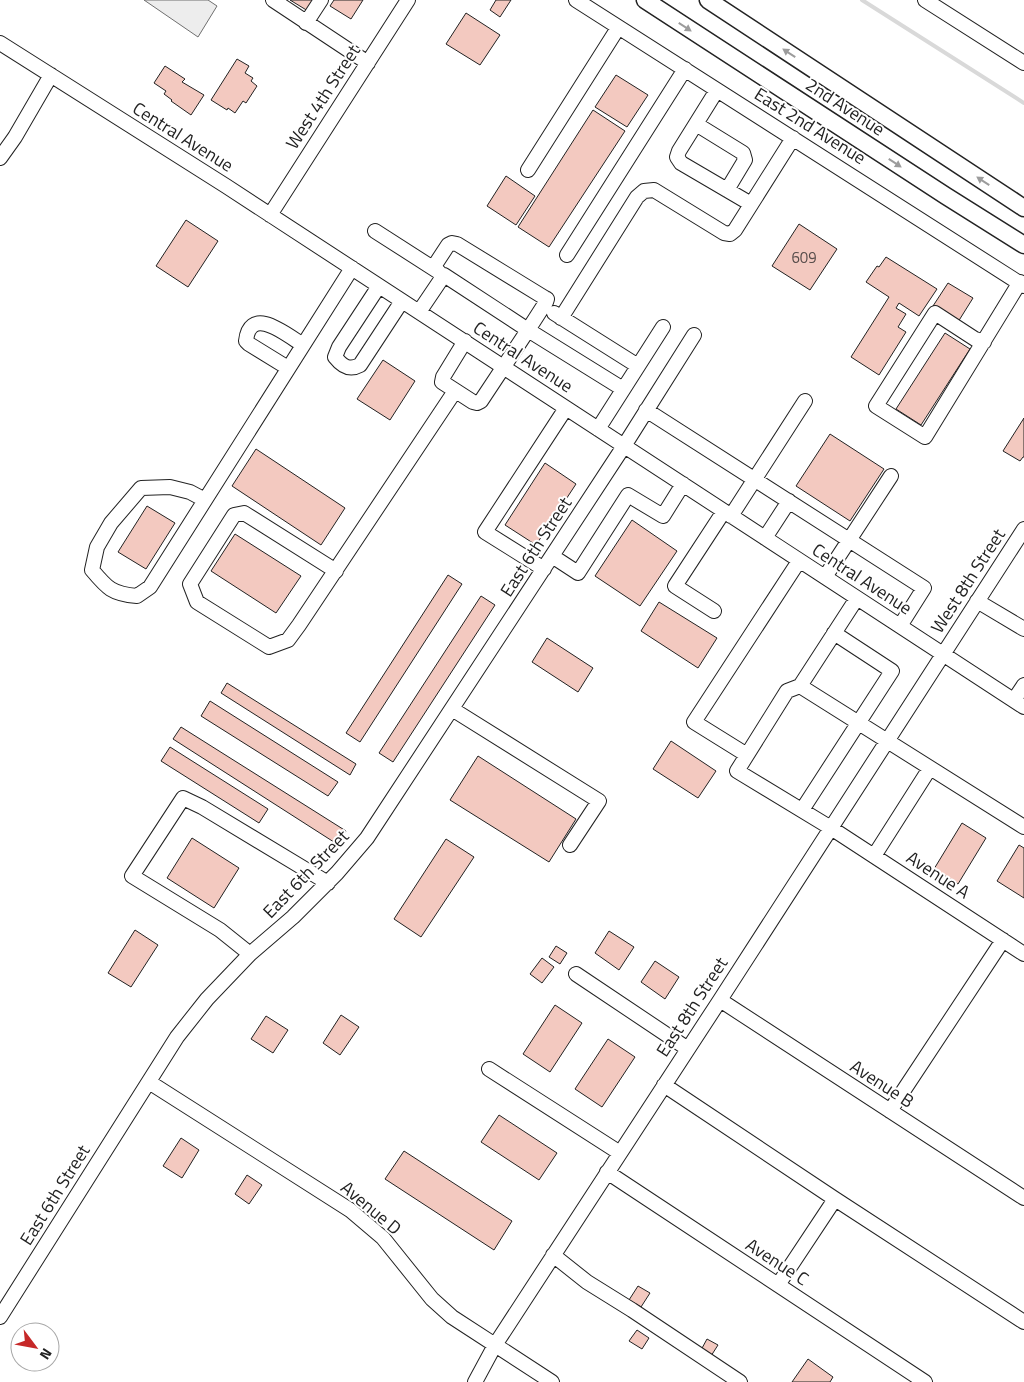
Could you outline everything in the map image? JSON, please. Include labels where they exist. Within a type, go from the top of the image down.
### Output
[{"type":"main road","name":"2nd Avenue","points":[[645,0],[1024,246]]},
{"type":"main road","name":"2nd Avenue","points":[[708,0],[1024,208]]},
{"type":"street","points":[[273,0],[368,63]]},
{"type":"street","points":[[306,23],[321,0]]},
{"type":"street","name":"West 4th Street","points":[[270,215],[408,0]]},
{"type":"street","name":"East 2nd Avenue","points":[[576,0],[1022,284]]},
{"type":"street","points":[[925,0],[1024,63]]},
{"type":"street","points":[[528,170],[618,28]]},
{"type":"street","name":"Central Avenue","points":[[2,44],[465,341],[1019,704]]},
{"type":"street","points":[[567,256],[685,70]]},
{"type":"street","points":[[0,158],[15,137],[51,75]]},
{"type":"street","points":[[717,90],[679,150],[677,157],[681,163],[751,204]]},
{"type":"street","points":[[696,124],[743,153],[745,160],[727,190]]},
{"type":"street","points":[[562,318],[637,197],[644,191],[654,190],[724,233],[730,234],[793,138]]},
{"type":"street","points":[[375,232],[623,389]]},
{"type":"street","points":[[419,312],[439,272],[448,245],[452,243],[457,244],[547,299],[504,367],[481,401],[477,403],[442,382],[442,377],[465,341]]},
{"type":"street","points":[[205,500],[190,492],[170,487],[141,488],[111,523],[97,548],[92,570],[106,587],[123,595],[137,596],[150,587],[352,268]]},
{"type":"street","points":[[984,342],[975,339],[936,313],[876,406],[925,437],[1022,284]]},
{"type":"street","points":[[379,286],[339,347],[335,357],[340,364],[347,368],[354,368],[360,365],[402,301]]},
{"type":"street","points":[[543,306],[638,366]]},
{"type":"street","points":[[288,368],[246,341],[247,332],[250,327],[256,323],[262,323],[273,327],[303,345]]},
{"type":"street","points":[[598,429],[663,327]]},
{"type":"street","name":"East 6th Street","points":[[0,1317],[177,1037],[207,999],[250,954],[293,917],[338,873],[367,838],[624,446],[694,335]]},
{"type":"street","points":[[336,571],[244,513],[234,516],[190,584],[196,602],[269,647],[288,640],[336,571],[455,391]]},
{"type":"street","points":[[714,611],[675,586],[727,513],[755,479],[805,402]]},
{"type":"street","points":[[544,569],[485,532],[566,408]]},
{"type":"street","points":[[646,410],[924,588],[900,626]]},
{"type":"street","points":[[825,577],[891,476]]},
{"type":"street","points":[[552,556],[578,573],[628,495],[662,516],[683,484]]},
{"type":"street","points":[[765,538],[789,501]]},
{"type":"street","name":"West 8th Street","points":[[943,654],[1023,533]]},
{"type":"street","points":[[799,560],[694,722],[747,755],[788,691],[800,686],[857,598]]},
{"type":"street","points":[[977,601],[1024,629]]},
{"type":"street","points":[[802,810],[892,670],[834,633]]},
{"type":"street","name":"East 8th Street","points":[[475,1382],[495,1345],[943,654]]},
{"type":"street","points":[[1019,704],[1024,685]]},
{"type":"street","points":[[800,686],[1024,827]]},
{"type":"street","points":[[452,709],[599,801],[570,845]]},
{"type":"street","name":"Avenue A","points":[[747,755],[737,771],[831,828],[1024,954]]},
{"type":"street","points":[[874,856],[930,768]]},
{"type":"street","points":[[250,954],[220,930],[132,876],[183,798],[202,806],[328,883]]},
{"type":"street","points":[[890,1111],[1003,940]]},
{"type":"street","points":[[576,974],[688,1049]]},
{"type":"street","name":"Avenue B","points":[[720,1000],[1024,1198]]},
{"type":"street","points":[[489,1070],[620,1153]]},
{"type":"street","name":"Avenue D","points":[[149,1082],[350,1210],[383,1238],[432,1299],[452,1317],[552,1382]]},
{"type":"street","points":[[664,1085],[1024,1322]]},
{"type":"street","name":"Avenue C","points":[[607,1172],[925,1382]]},
{"type":"street","points":[[778,1285],[835,1199]]},
{"type":"street","points":[[553,1255],[587,1282],[740,1382]]},
{"type":"shaded area","points":[[144,0],[208,0],[217,6],[198,37]]},
{"type":"building","points":[[290,0],[315,0],[308,11]]},
{"type":"building","points":[[334,0],[363,0],[351,19],[330,6]]},
{"type":"building","points":[[496,0],[511,0],[500,17],[490,10]]},
{"type":"building","points":[[466,13],[500,35],[480,65],[446,44]]},
{"type":"building","points":[[237,59],[249,66],[245,73],[253,78],[251,81],[257,86],[246,103],[243,101],[235,113],[211,100]]},
{"type":"building","points":[[165,66],[185,79],[182,82],[204,95],[191,115],[171,101],[164,94],[166,91],[154,83]]},
{"type":"building","points":[[616,75],[648,95],[627,127],[595,107]]},
{"type":"building","points":[[593,110],[625,131],[549,247],[518,227]]},
{"type":"building","points":[[506,176],[535,196],[516,225],[487,206]]},
{"type":"building","points":[[186,220],[218,241],[188,287],[156,266]]},
{"type":"building","points":[[799,224],[837,249],[810,290],[772,266]]},
{"type":"building","points":[[886,257],[937,289],[919,316],[899,303],[896,308],[906,314],[898,327],[906,332],[879,375],[851,357],[889,297],[866,282]]},
{"type":"building","points":[[948,283],[973,298],[958,322],[933,306]]},
{"type":"building","points":[[945,333],[970,349],[921,425],[896,409]]},
{"type":"building","points":[[383,360],[415,381],[390,420],[357,399]]},
{"type":"building","points":[[1024,418],[1024,457],[1020,461],[1003,451]]},
{"type":"building","points":[[830,434],[884,469],[850,521],[796,486]]},
{"type":"building","points":[[256,449],[345,508],[321,545],[232,486]]},
{"type":"building","points":[[545,463],[576,484],[536,545],[505,525]]},
{"type":"building","points":[[147,506],[175,523],[146,569],[118,552]]},
{"type":"building","points":[[632,520],[677,551],[640,606],[595,576]]},
{"type":"building","points":[[235,534],[301,576],[276,613],[211,571]]},
{"type":"building","points":[[448,575],[462,584],[360,742],[346,733]]},
{"type":"building","points":[[481,596],[495,605],[393,762],[379,753]]},
{"type":"building","points":[[659,602],[717,638],[698,668],[641,631]]},
{"type":"building","points":[[547,638],[593,668],[578,692],[532,662]]},
{"type":"building","points":[[227,683],[356,764],[350,775],[221,693]]},
{"type":"building","points":[[210,701],[338,782],[328,796],[201,716]]},
{"type":"building","points":[[181,727],[346,831],[337,844],[173,739]]},
{"type":"building","points":[[671,741],[716,771],[698,798],[653,769]]},
{"type":"building","points":[[170,747],[268,809],[259,823],[161,761]]},
{"type":"building","points":[[478,756],[576,819],[549,862],[450,800]]},
{"type":"building","points":[[962,823],[986,838],[958,884],[934,869]]},
{"type":"building","points":[[192,838],[239,868],[214,908],[167,878]]},
{"type":"building","points":[[446,839],[474,857],[421,937],[394,919]]},
{"type":"building","points":[[1019,845],[1024,848],[1024,898],[997,881]]},
{"type":"building","points":[[135,930],[158,945],[131,987],[108,973]]},
{"type":"building","points":[[609,931],[634,947],[619,970],[595,953]]},
{"type":"building","points":[[556,946],[567,953],[560,964],[549,957]]},
{"type":"building","points":[[542,958],[554,967],[542,983],[530,974]]},
{"type":"building","points":[[655,961],[679,977],[665,999],[641,982]]},
{"type":"building","points":[[555,1005],[582,1023],[550,1072],[523,1054]]},
{"type":"building","points":[[341,1015],[359,1027],[340,1055],[323,1043]]},
{"type":"building","points":[[266,1016],[288,1030],[273,1053],[251,1039]]},
{"type":"building","points":[[608,1039],[635,1057],[602,1107],[575,1089]]},
{"type":"building","points":[[499,1115],[557,1153],[539,1180],[481,1142]]},
{"type":"building","points":[[181,1138],[199,1150],[182,1178],[163,1166]]},
{"type":"building","points":[[404,1151],[512,1221],[494,1250],[385,1179]]},
{"type":"building","points":[[247,1175],[262,1185],[249,1204],[235,1194]]},
{"type":"building","points":[[638,1286],[650,1293],[641,1307],[629,1300]]},
{"type":"building","points":[[637,1330],[649,1338],[642,1349],[629,1341]]},
{"type":"building","points":[[707,1339],[718,1345],[711,1356],[701,1350]]},
{"type":"building","points":[[808,1359],[833,1377],[830,1382],[792,1382]]},
{"type":"waterway","points":[[862,0],[1024,103]]}]
